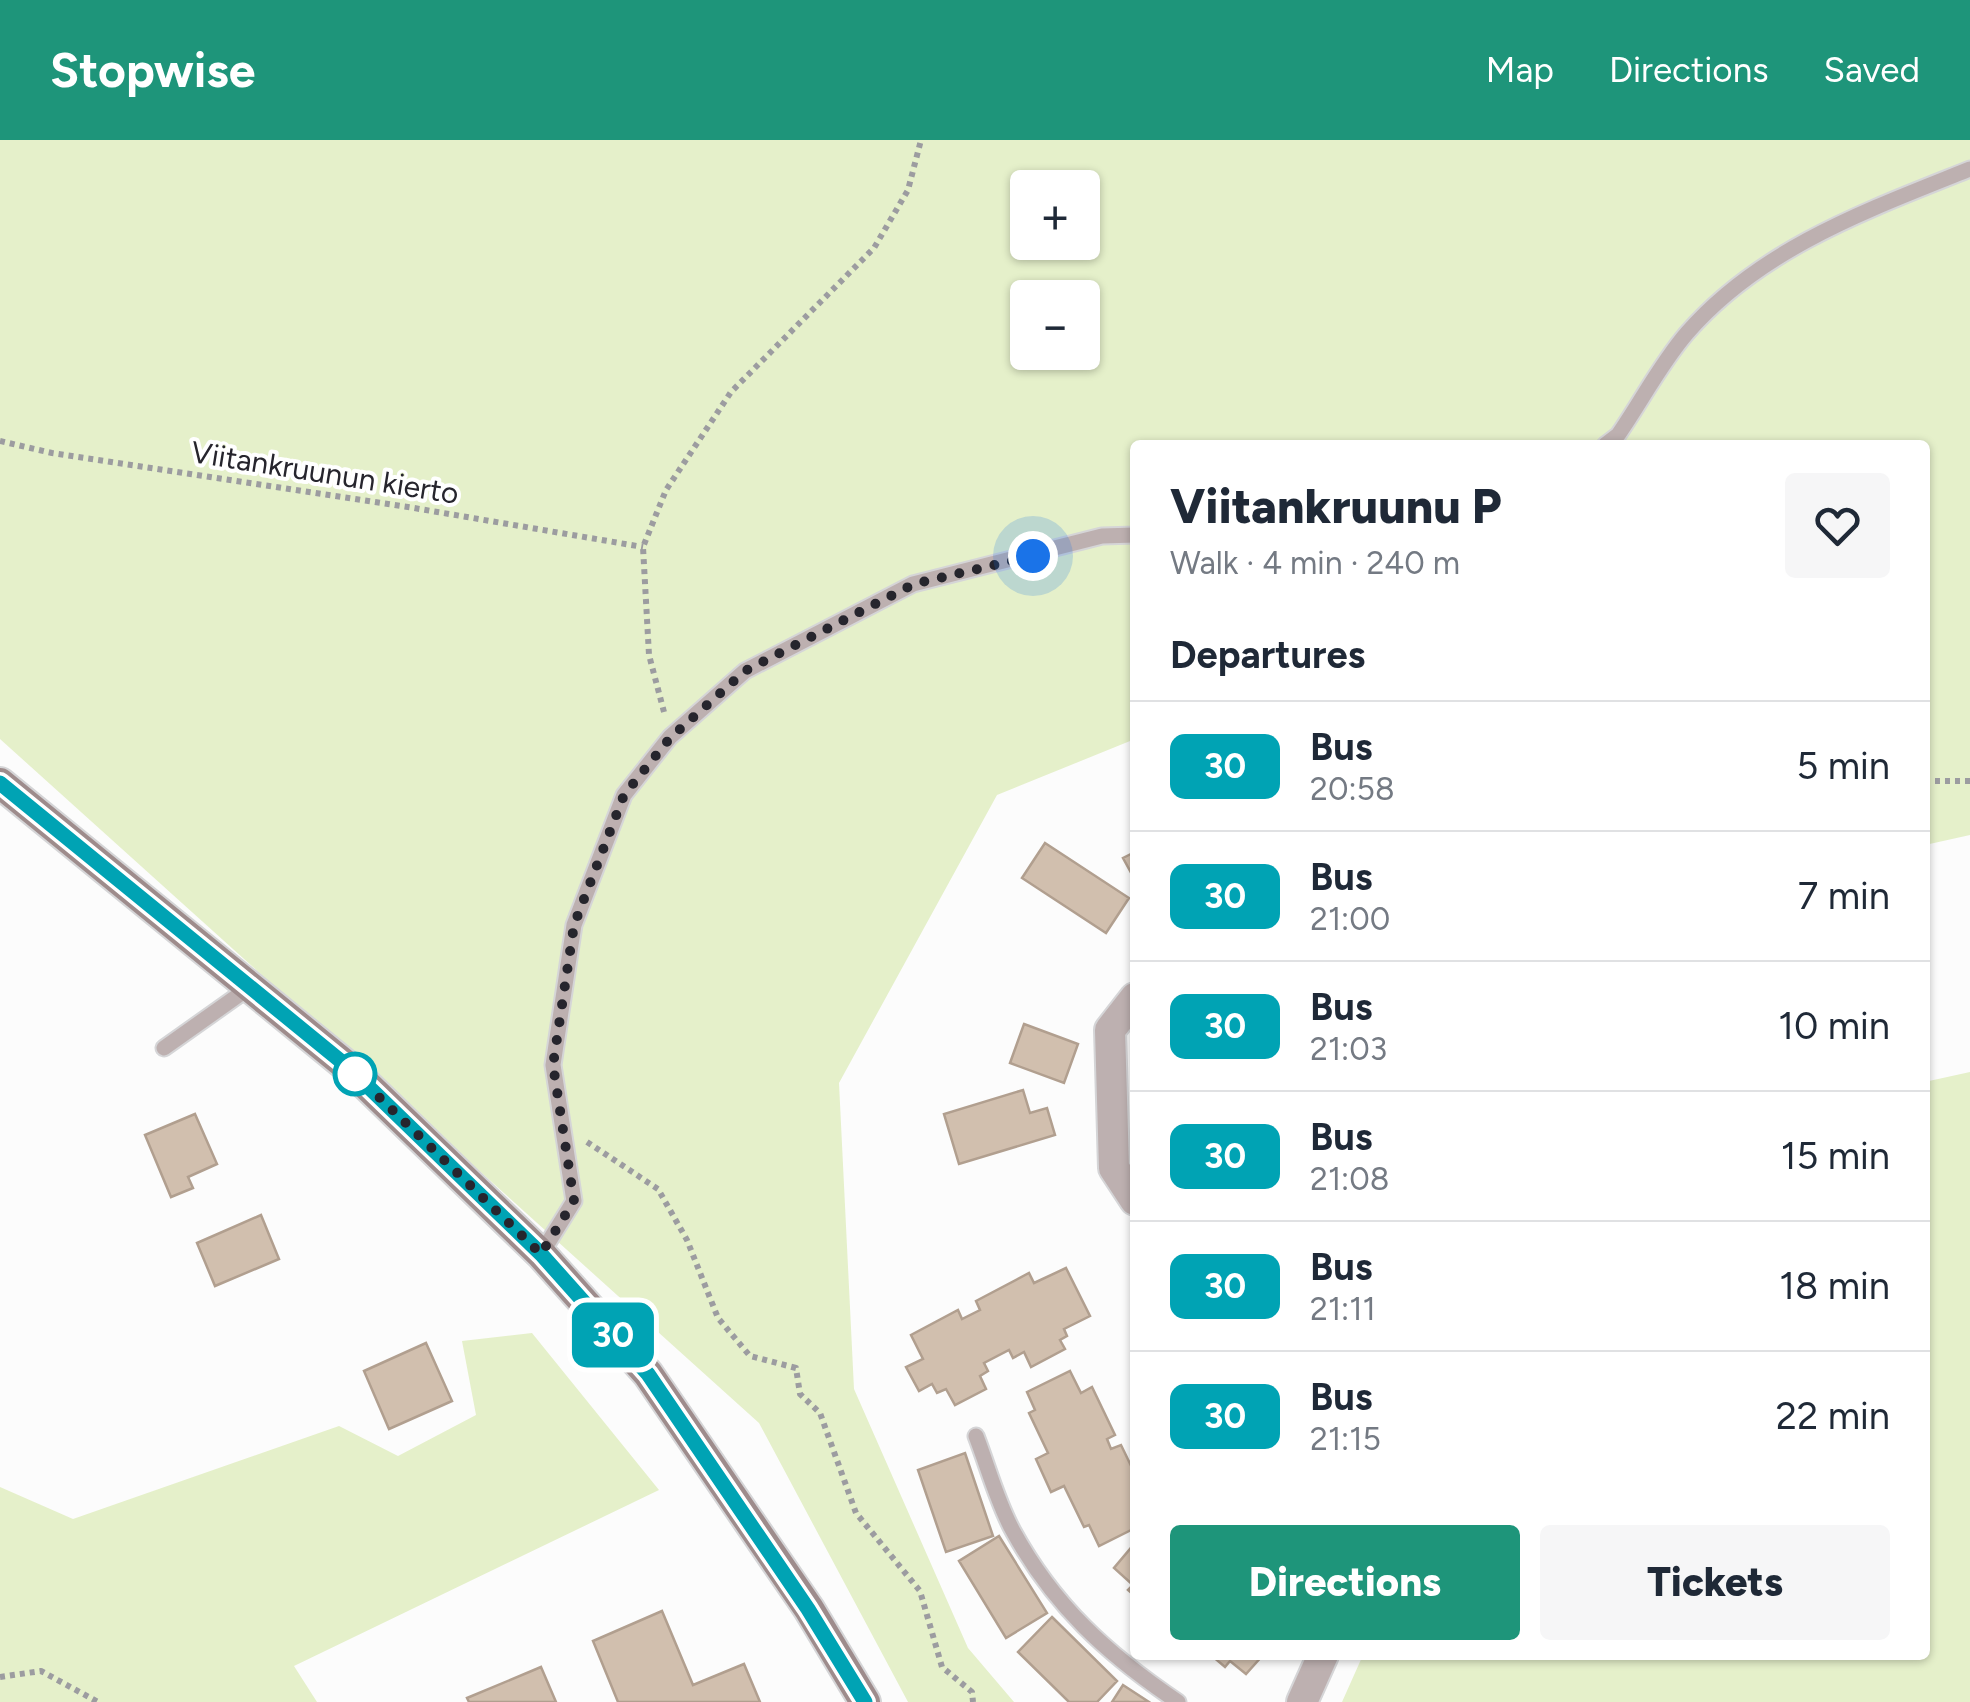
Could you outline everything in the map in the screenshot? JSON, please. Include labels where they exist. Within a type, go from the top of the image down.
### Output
[{"type":"street","points":[[0,783],[348,1067],[541,1254],[648,1374],[808,1609],[865,1702]]},
{"type":"street","points":[[1130,1004],[1110,1030],[1114,1168],[1130,1192]]},
{"type":"street","points":[[1302,1702],[1321,1660]]},
{"type":"lane","points":[[1611,440],[1686,334],[1741,280],[1837,222],[1970,170]]},
{"type":"lane","points":[[541,1254],[574,1201],[553,1065],[574,925],[624,795],[670,738],[745,671],[914,584],[1102,536],[1130,534]]},
{"type":"lane","points":[[164,1048],[250,987]]},
{"type":"lane","points":[[976,1436],[1012,1529],[1062,1607],[1129,1669],[1178,1702]]},
{"type":"path","points":[[670,738],[649,654],[643,547],[666,490],[731,392],[874,248],[908,190],[921,140]]},
{"type":"path","name":"Viitankruunun kierto","points":[[0,440],[52,454],[643,547]]},
{"type":"path","points":[[1930,782],[1970,781]]},
{"type":"path","points":[[562,1125],[658,1189],[687,1240],[718,1318],[750,1356],[796,1368],[800,1394],[820,1413],[856,1513],[920,1591],[942,1667],[972,1692],[973,1702]]},
{"type":"path","points":[[0,1676],[41,1671],[98,1702]]},
{"type":"green space","points":[[0,140],[1970,140],[1970,835],[1930,844],[1930,440],[1130,440],[1130,741],[997,795],[839,1083],[854,1389],[968,1648],[1014,1702],[908,1702],[759,1423],[0,739]]},
{"type":"green space","points":[[1970,1072],[1970,1702],[1342,1702],[1361,1660],[1930,1660],[1930,1081]]},
{"type":"green space","points":[[532,1333],[659,1490],[294,1666],[317,1702],[0,1702],[0,1487],[73,1519],[339,1426],[398,1456],[476,1415],[462,1341]]},
{"type":"building","points":[[1045,843],[1129,898],[1106,933],[1022,878]]},
{"type":"building","points":[[1024,1024],[1078,1044],[1064,1083],[1010,1063]]},
{"type":"building","points":[[1023,1090],[1030,1113],[1047,1108],[1055,1135],[959,1164],[944,1114]]},
{"type":"building","points":[[195,1114],[217,1164],[188,1177],[193,1188],[171,1197],[145,1135]]},
{"type":"building","points":[[261,1215],[279,1259],[215,1286],[197,1243]]},
{"type":"building","points":[[1066,1268],[1090,1316],[1064,1329],[1067,1336],[1060,1340],[1065,1349],[1031,1367],[1024,1352],[1013,1358],[1009,1350],[984,1363],[988,1371],[980,1376],[986,1389],[955,1405],[946,1389],[937,1393],[932,1384],[919,1391],[906,1367],[923,1359],[911,1335],[958,1310],[962,1319],[980,1310],[976,1301],[1029,1273],[1034,1283]]},
{"type":"building","points":[[426,1343],[452,1401],[389,1429],[364,1371]]},
{"type":"building","points":[[1070,1371],[1081,1393],[1092,1387],[1115,1435],[1107,1439],[1111,1449],[1121,1445],[1130,1464],[1130,1530],[1099,1546],[1089,1525],[1084,1527],[1064,1486],[1051,1492],[1036,1459],[1048,1453],[1029,1413],[1035,1410],[1027,1392]]},
{"type":"building","points":[[965,1453],[993,1536],[946,1552],[918,1470]]},
{"type":"building","points":[[999,1536],[1047,1613],[1006,1638],[959,1561]]},
{"type":"building","points":[[1130,1549],[1130,1582],[1114,1568]]},
{"type":"building","points":[[662,1611],[693,1685],[744,1664],[760,1702],[618,1702],[593,1641]]},
{"type":"building","points":[[1052,1617],[1117,1681],[1097,1702],[1069,1702],[1018,1652]]},
{"type":"building","points":[[1217,1660],[1259,1660],[1246,1674],[1230,1661],[1225,1667]]},
{"type":"building","points":[[541,1667],[556,1702],[469,1702],[467,1698]]},
{"type":"building","points":[[1123,1685],[1149,1702],[1112,1702]]},
{"type":"bus line","name":"30","points":[[0,783],[348,1067],[541,1254],[648,1374],[808,1609],[865,1702]]},
{"type":"route","points":[[355,1074],[348,1067],[541,1254],[574,1201],[553,1065],[574,925],[624,795],[670,738],[745,671],[914,584],[1033,556]]}]
